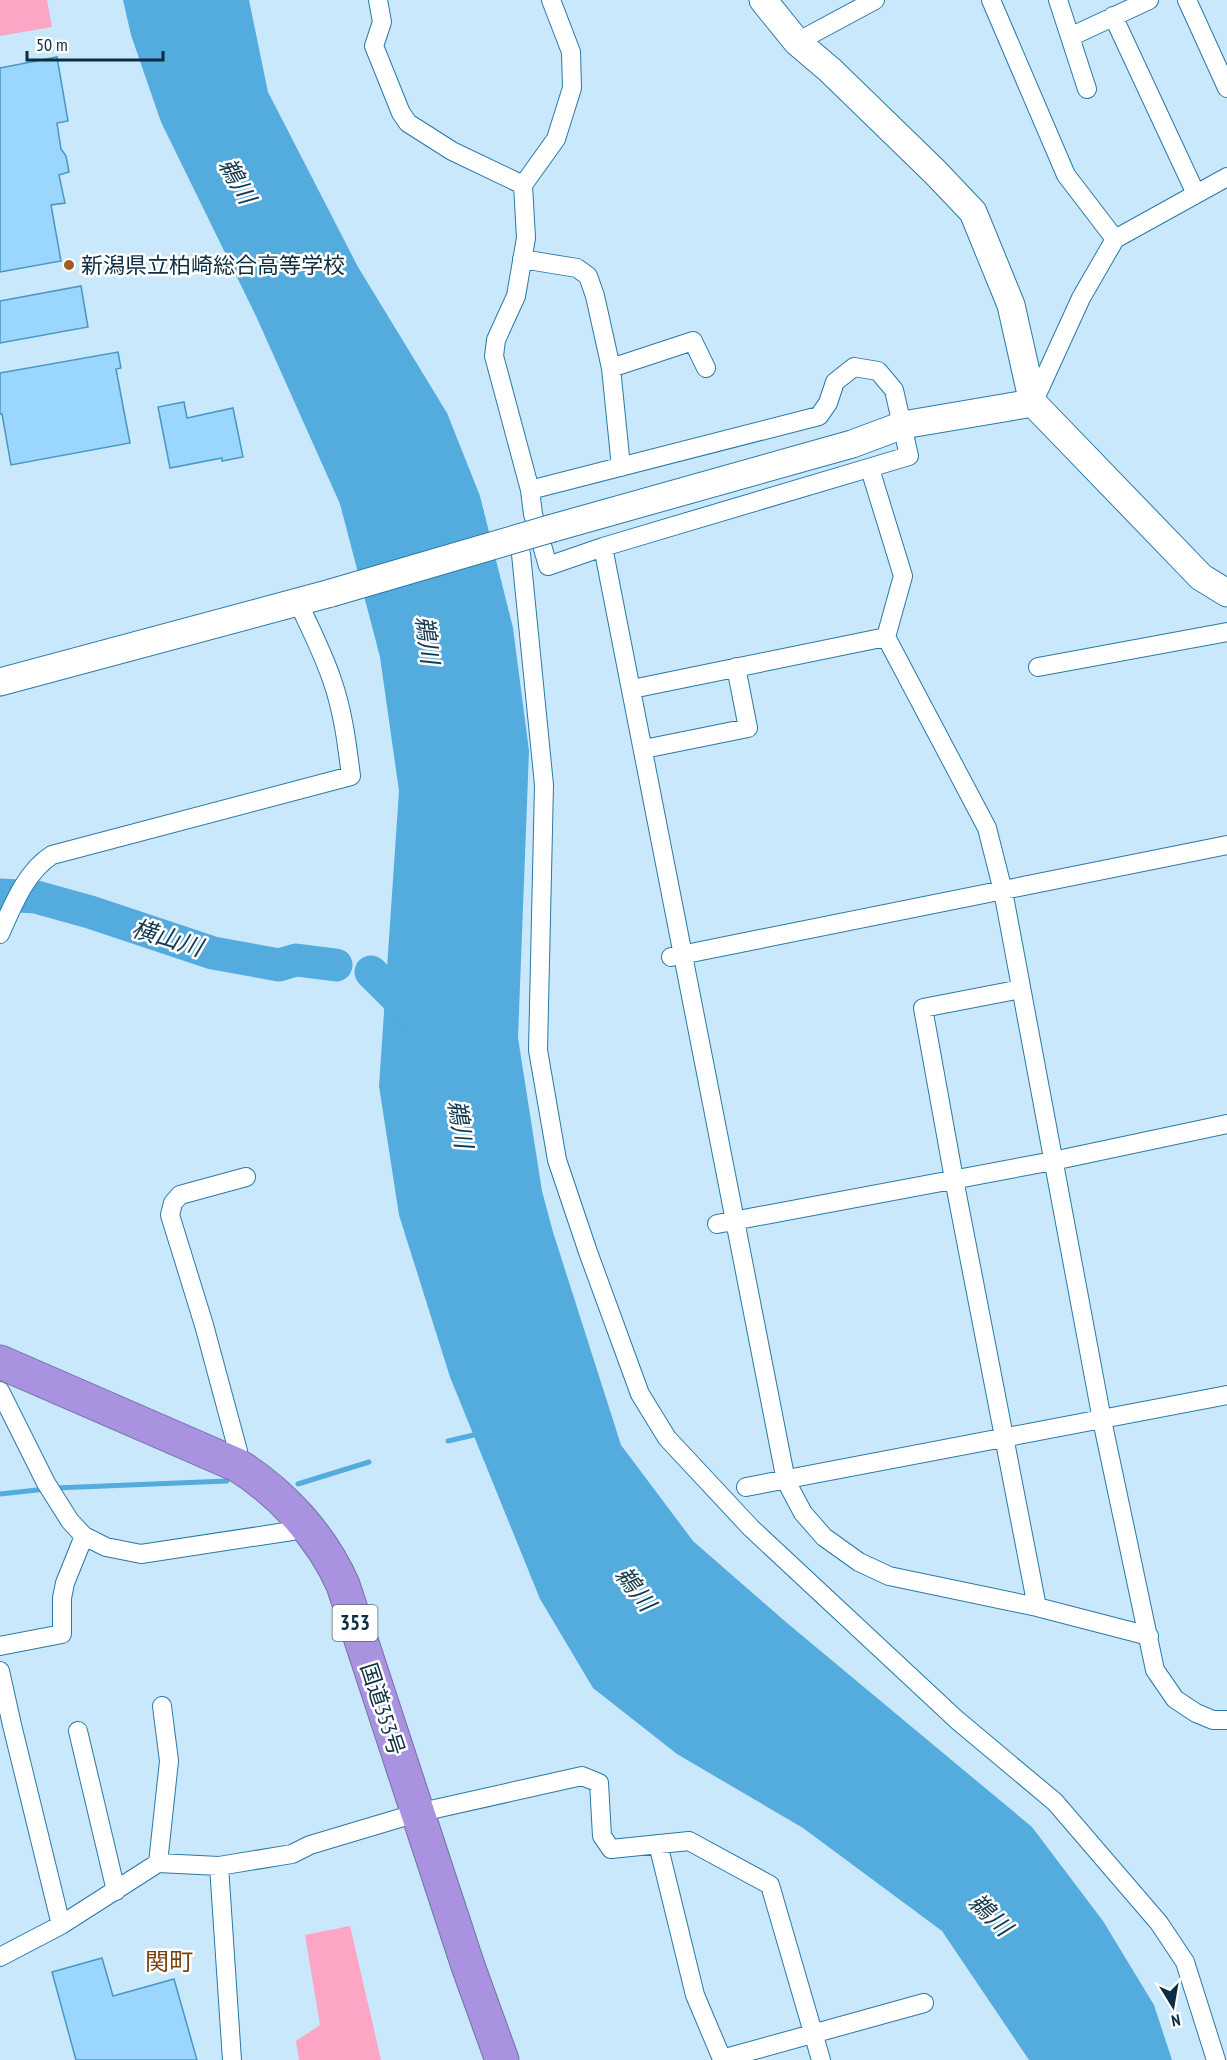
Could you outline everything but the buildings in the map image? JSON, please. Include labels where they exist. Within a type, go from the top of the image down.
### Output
[{"type":"highway","name":"国道353号","points":[[0,1362],[237,1465],[274,1491],[326,1554],[343,1585],[468,1966],[502,2060]]},
{"type":"street","points":[[378,0],[382,22],[374,46],[401,112],[408,123],[452,151],[524,185]]},
{"type":"street","points":[[530,490],[819,416],[828,403],[835,382],[854,367],[878,371],[894,390],[909,456],[603,547],[548,566],[494,356],[496,340],[516,296],[526,238],[524,185],[556,139],[572,88],[571,52],[551,0]]},
{"type":"street","points":[[764,0],[796,42],[935,171],[973,212],[1011,305],[1033,403],[1201,577],[1227,593]]},
{"type":"street","points":[[796,42],[874,0]]},
{"type":"street","points":[[991,0],[1066,175],[1115,239]]},
{"type":"street","points":[[1058,0],[1087,89]]},
{"type":"street","points":[[1070,37],[1149,0]]},
{"type":"street","points":[[1187,0],[1227,88]]},
{"type":"street","points":[[1113,16],[1196,194]]},
{"type":"street","points":[[1033,403],[1081,298],[1115,239],[1227,177]]},
{"type":"street","points":[[522,259],[577,268],[588,276],[595,296],[611,368],[621,467]]},
{"type":"street","points":[[611,368],[693,341],[706,368]]},
{"type":"street","points":[[0,682],[298,602],[852,444],[903,425],[1033,403]]},
{"type":"street","points":[[870,469],[903,576],[886,637],[987,828],[1003,891],[1102,1420],[1155,1670],[1175,1699],[1196,1713],[1213,1720],[1227,1720]]},
{"type":"street","points":[[603,547],[644,749],[677,955],[726,1222],[786,1480],[803,1513],[824,1537],[858,1562],[889,1576],[1037,1607],[1149,1636]]},
{"type":"street","points":[[522,554],[544,785],[538,1050],[557,1160],[640,1394],[667,1438],[751,1528],[957,1720],[1055,1802],[1159,1923],[1185,1962],[1216,2060]]},
{"type":"street","points":[[0,934],[27,881],[36,868],[52,855],[351,776],[345,735],[333,682],[298,602]]},
{"type":"street","points":[[1038,667],[1227,632]]},
{"type":"street","points":[[632,689],[886,637]]},
{"type":"street","points":[[644,749],[748,728],[736,667]]},
{"type":"street","points":[[677,955],[1227,845]]},
{"type":"street","points":[[1021,989],[923,1008],[1037,1607]]},
{"type":"street","points":[[726,1222],[1053,1161],[1227,1124]]},
{"type":"street","points":[[237,1465],[238,1451],[232,1428],[204,1325],[170,1215],[180,1195],[246,1177]]},
{"type":"street","points":[[0,1391],[50,1489],[70,1521],[84,1536],[106,1547],[141,1554],[292,1531],[305,1527]]},
{"type":"street","points":[[746,1487],[1227,1395]]},
{"type":"street","points":[[0,1646],[62,1634],[62,1598],[65,1583],[84,1536]]},
{"type":"street","points":[[0,1671],[61,1924]]},
{"type":"street","points":[[158,1863],[168,1761],[162,1706]]},
{"type":"street","points":[[78,1731],[116,1891]]},
{"type":"street","points":[[0,1957],[61,1924],[158,1863],[219,1866],[292,1854],[310,1845],[417,1813],[582,1776],[599,1783],[602,1836],[611,1849],[689,1841],[770,1885],[821,2060]]},
{"type":"street","points":[[658,1844],[695,1995],[722,2059],[924,2003]]},
{"type":"street","points":[[219,1866],[232,2060]]},
{"type":"shaded area","points":[[0,0],[47,0],[52,27],[0,36]]},
{"type":"shaded area","points":[[350,1926],[381,2060],[299,2060],[296,2041],[320,2025],[305,1935]]},
{"type":"water","name":"鵜川","points":[[123,0],[249,0],[268,92],[358,267],[447,413],[480,496],[513,628],[529,751],[518,1038],[542,1191],[621,1445],[693,1541],[787,1623],[1032,1827],[1103,1921],[1154,2005],[1172,2060],[1029,2060],[942,1931],[803,1828],[677,1754],[593,1688],[540,1599],[450,1377],[399,1215],[379,1086],[399,791],[380,657],[340,504],[256,316],[161,122],[131,35]]},
{"type":"waterway","name":"横山川","points":[[0,895],[36,897],[90,912],[213,953],[279,965],[296,960],[336,965]]},
{"type":"waterway","name":"横山川","points":[[371,972],[417,1018]]},
{"type":"waterway","points":[[448,1441],[478,1434]]},
{"type":"waterway","points":[[298,1484],[369,1462]]},
{"type":"waterway","points":[[55,1488],[227,1481]]},
{"type":"waterway","points":[[0,1494],[46,1489]]},
{"type":"place","name":"新潟県立柏崎総合高等学校","points":[[69,265]]},
{"type":"district","name":"関町","points":[[169,1962]]}]
